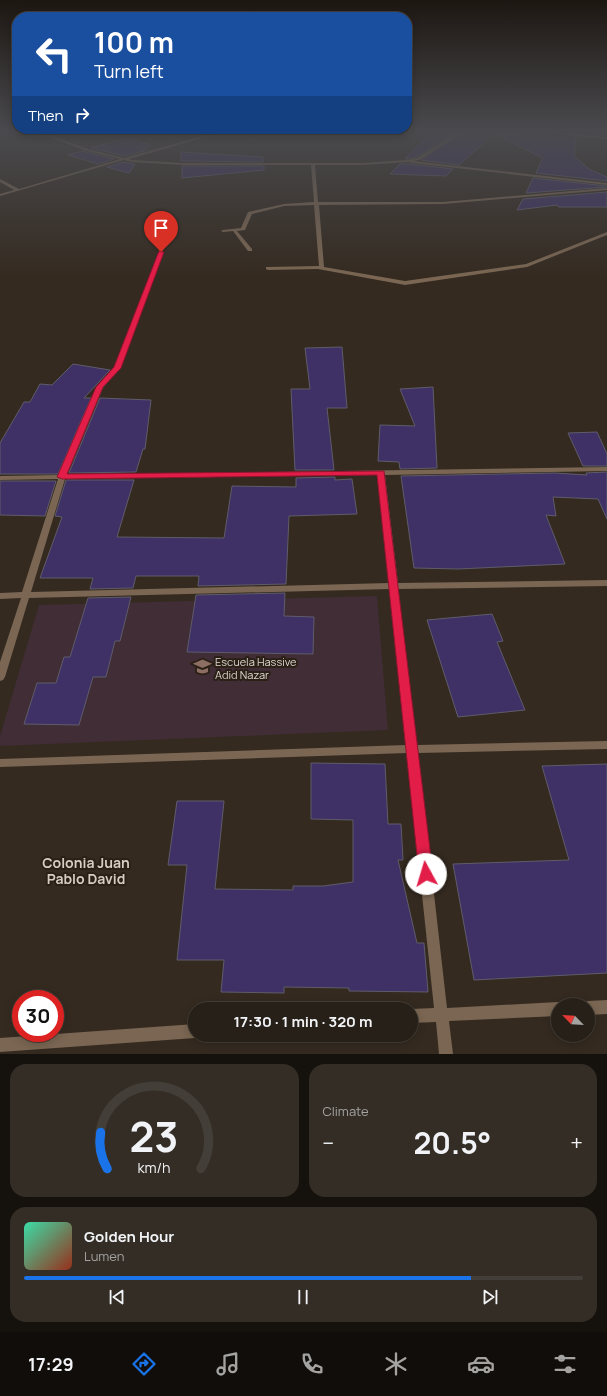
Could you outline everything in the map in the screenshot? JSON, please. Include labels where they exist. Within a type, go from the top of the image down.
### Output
[{"type":"street","points":[[0,180],[18,190]]},
{"type":"street","points":[[0,194],[53,180]]},
{"type":"street","points":[[315,180],[322,268]]},
{"type":"street","points":[[574,180],[607,184]]},
{"type":"street","points":[[223,231],[243,229],[250,212],[284,205],[317,203],[443,203],[607,189]]},
{"type":"street","points":[[234,230],[250,250]]},
{"type":"street","points":[[268,268],[322,268],[406,283],[527,265],[607,233]]},
{"type":"street","points":[[0,677],[62,477],[100,387],[117,368],[161,252],[160,241],[168,234]]},
{"type":"street","points":[[0,478],[607,469]]},
{"type":"street","points":[[381,473],[446,1054]]},
{"type":"street","points":[[0,596],[394,586],[607,583]]},
{"type":"street","points":[[0,764],[412,749],[607,745]]},
{"type":"street","points":[[595,1008],[607,1008]]},
{"type":"street","points":[[418,1016],[551,1009]]},
{"type":"street","points":[[0,1045],[188,1032]]},
{"type":"shaded area","name":"Escuela Hassive Adid Nazar","points":[[377,596],[388,730],[0,746],[0,736],[39,605]]},
{"type":"building","points":[[532,180],[553,180],[607,186],[607,187],[526,193]]},
{"type":"building","points":[[607,192],[607,207],[559,207],[557,205],[517,210],[523,199]]},
{"type":"building","points":[[342,347],[347,408],[327,408],[334,470],[295,470],[291,389],[310,389],[305,348]]},
{"type":"building","points":[[73,364],[110,370],[84,398],[91,398],[58,474],[0,474],[0,443],[24,402],[30,402],[40,384],[52,385]]},
{"type":"building","points":[[433,387],[437,468],[400,469],[399,462],[378,461],[380,425],[415,426],[400,389]]},
{"type":"building","points":[[100,398],[151,400],[145,449],[143,449],[136,472],[69,473]]},
{"type":"building","points":[[597,432],[607,454],[607,466],[583,466],[568,433]]},
{"type":"building","points":[[607,472],[607,519],[598,499],[553,497],[556,516],[546,515],[565,564],[458,569],[414,568],[401,476],[555,473],[587,475],[586,473]]},
{"type":"building","points":[[335,477],[335,480],[352,479],[357,514],[289,516],[286,584],[198,586],[199,576],[136,576],[133,588],[90,589],[93,578],[40,578],[62,517],[55,516],[66,480],[134,480],[117,537],[224,538],[232,486],[296,487],[296,478]]},
{"type":"building","points":[[0,481],[56,481],[45,516],[0,515]]},
{"type":"building","points":[[285,593],[284,616],[314,617],[313,654],[187,652],[196,595]]},
{"type":"building","points":[[131,597],[120,641],[115,641],[106,677],[93,677],[79,725],[24,724],[37,683],[56,683],[64,657],[70,657],[88,598]]},
{"type":"building","points":[[492,614],[503,641],[497,642],[525,710],[458,717],[427,620]]},
{"type":"building","points":[[311,763],[385,764],[388,824],[401,824],[403,860],[398,860],[417,943],[424,943],[428,992],[349,991],[349,988],[284,987],[284,993],[221,992],[224,960],[177,960],[187,865],[168,865],[177,801],[224,801],[215,889],[293,890],[293,886],[323,886],[353,882],[353,820],[311,819]]},
{"type":"building","points":[[607,764],[607,973],[474,980],[453,864],[569,860],[542,766]]},
{"type":"place","name":"Escuela Hassive Adid Nazar","points":[[202,667]]},
{"type":"district","name":"Colonia Juan Pablo David","points":[[86,870]]},
{"type":"route","points":[[161,252],[117,368],[100,387],[62,477],[381,473],[426,874]]}]
